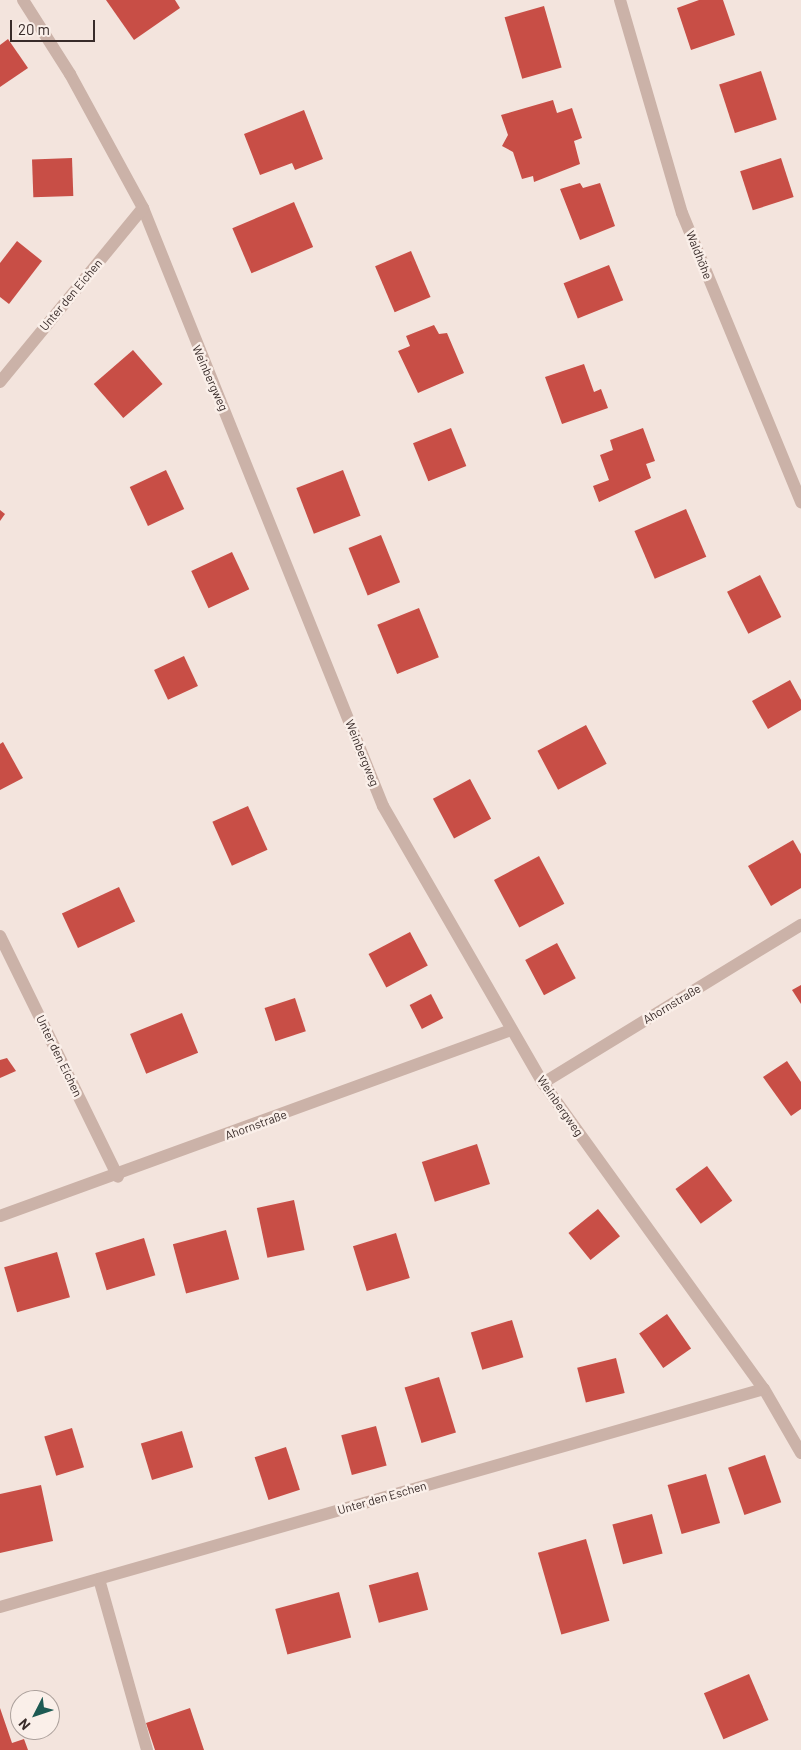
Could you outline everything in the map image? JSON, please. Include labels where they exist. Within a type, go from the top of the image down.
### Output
[{"type":"street","name":"Weinbergweg","points":[[23,0],[70,74],[143,208],[383,806],[543,1083],[764,1389],[801,1453]]},
{"type":"street","name":"Waldhöhe","points":[[620,0],[682,213],[801,502]]},
{"type":"street","name":"Unter den Eichen","points":[[0,382],[143,208]]},
{"type":"street","name":"Ahornstraße","points":[[543,1083],[801,925]]},
{"type":"street","name":"Unter den Eichen","points":[[0,936],[118,1177]]},
{"type":"street","name":"Ahornstraße","points":[[0,1216],[118,1177],[511,1030]]},
{"type":"street","name":"Unter den Eschen","points":[[0,1607],[764,1389]]},
{"type":"street","points":[[99,1579],[146,1750]]},
{"type":"building","points":[[106,0],[175,0],[180,8],[134,40]]},
{"type":"building","points":[[699,0],[723,0],[735,35],[691,50],[677,8]]},
{"type":"building","points":[[544,6],[562,68],[522,79],[505,17]]},
{"type":"building","points":[[8,39],[28,68],[0,87],[0,45]]},
{"type":"building","points":[[761,71],[777,120],[735,133],[719,85]]},
{"type":"building","points":[[553,100],[557,113],[572,108],[582,138],[574,141],[580,164],[534,182],[533,176],[522,179],[513,152],[502,146],[508,135],[501,115]]},
{"type":"building","points":[[304,110],[323,159],[295,170],[292,163],[260,175],[244,134]]},
{"type":"building","points":[[72,158],[73,196],[33,197],[32,159]]},
{"type":"building","points":[[781,158],[794,197],[753,210],[740,171]]},
{"type":"building","points":[[580,183],[583,188],[600,183],[615,226],[580,240],[560,189]]},
{"type":"building","points":[[294,202],[313,247],[251,273],[232,228]]},
{"type":"building","points":[[17,241],[42,261],[9,304],[0,297],[0,263]]},
{"type":"building","points":[[411,251],[431,297],[395,312],[375,266]]},
{"type":"building","points":[[609,265],[623,300],[578,319],[564,283]]},
{"type":"building","points":[[434,325],[439,334],[447,333],[464,373],[418,393],[398,351],[410,346],[406,336]]},
{"type":"building","points":[[133,350],[163,384],[123,418],[94,384]]},
{"type":"building","points":[[584,364],[594,392],[601,389],[608,408],[562,424],[545,377]]},
{"type":"building","points":[[451,428],[466,466],[428,481],[413,443]]},
{"type":"building","points":[[643,428],[655,461],[646,464],[651,478],[599,502],[593,486],[609,480],[600,455],[613,450],[610,440]]},
{"type":"building","points":[[166,470],[184,509],[148,526],[130,487]]},
{"type":"building","points":[[343,470],[361,516],[314,534],[296,488]]},
{"type":"building","points":[[686,509],[706,557],[655,579],[634,531]]},
{"type":"building","points":[[0,510],[5,514],[0,521]]},
{"type":"building","points":[[381,535],[400,582],[368,595],[349,548]]},
{"type":"building","points":[[232,552],[249,589],[209,608],[191,571]]},
{"type":"building","points":[[760,575],[781,617],[748,634],[727,592]]},
{"type":"building","points":[[419,608],[439,657],[397,674],[377,625]]},
{"type":"building","points":[[184,656],[198,686],[168,700],[154,670]]},
{"type":"building","points":[[790,680],[801,700],[801,710],[768,729],[752,701]]},
{"type":"building","points":[[586,725],[607,764],[558,790],[537,751]]},
{"type":"building","points":[[3,742],[23,778],[0,790],[0,744]]},
{"type":"building","points":[[470,779],[491,819],[454,838],[433,799]]},
{"type":"building","points":[[248,806],[268,850],[232,866],[212,822]]},
{"type":"building","points":[[793,840],[801,854],[801,888],[771,906],[748,866]]},
{"type":"building","points":[[539,856],[564,904],[519,928],[494,880]]},
{"type":"building","points":[[119,887],[135,921],[78,948],[62,914]]},
{"type":"building","points":[[410,932],[428,966],[386,988],[369,954]]},
{"type":"building","points":[[557,943],[576,978],[544,995],[525,960]]},
{"type":"building","points":[[801,985],[801,1004],[792,990]]},
{"type":"building","points":[[431,994],[443,1018],[422,1029],[410,1005]]},
{"type":"building","points":[[295,998],[306,1031],[275,1041],[265,1008]]},
{"type":"building","points":[[182,1013],[198,1053],[146,1074],[130,1034]]},
{"type":"building","points":[[7,1058],[16,1071],[0,1078],[0,1060]]},
{"type":"building","points":[[787,1061],[801,1082],[801,1109],[791,1116],[763,1077]]},
{"type":"building","points":[[477,1144],[490,1184],[435,1202],[422,1162]]},
{"type":"building","points":[[707,1166],[732,1201],[701,1224],[675,1189]]},
{"type":"building","points":[[294,1200],[305,1250],[267,1258],[257,1208]]},
{"type":"building","points":[[598,1209],[620,1236],[590,1260],[568,1233]]},
{"type":"building","points":[[226,1230],[239,1279],[186,1293],[173,1244]]},
{"type":"building","points":[[396,1233],[410,1278],[367,1291],[353,1246]]},
{"type":"building","points":[[144,1238],[155,1275],[107,1290],[95,1253]]},
{"type":"building","points":[[57,1252],[70,1297],[17,1312],[4,1267]]},
{"type":"building","points":[[667,1314],[691,1348],[663,1368],[639,1334]]},
{"type":"building","points":[[512,1320],[523,1357],[482,1370],[471,1333]]},
{"type":"building","points":[[616,1358],[625,1393],[586,1403],[577,1368]]},
{"type":"building","points":[[439,1377],[456,1432],[422,1443],[405,1388]]},
{"type":"building","points":[[376,1426],[387,1466],[352,1475],[341,1435]]},
{"type":"building","points":[[72,1428],[84,1467],[56,1476],[44,1436]]},
{"type":"building","points":[[182,1431],[193,1467],[152,1480],[141,1444]]},
{"type":"building","points":[[286,1447],[300,1490],[269,1500],[255,1457]]},
{"type":"building","points":[[765,1455],[781,1502],[744,1515],[728,1468]]},
{"type":"building","points":[[706,1474],[720,1523],[682,1534],[668,1485]]},
{"type":"building","points":[[41,1485],[53,1541],[0,1553],[0,1494]]},
{"type":"building","points":[[652,1514],[663,1554],[623,1564],[612,1525]]},
{"type":"building","points":[[586,1539],[609,1621],[561,1634],[538,1553]]},
{"type":"building","points":[[418,1572],[428,1610],[379,1623],[369,1585]]},
{"type":"building","points":[[339,1592],[351,1637],[287,1654],[275,1609]]},
{"type":"building","points":[[749,1674],[769,1720],[723,1739],[704,1693]]},
{"type":"building","points":[[0,1708],[12,1743],[24,1740],[28,1750],[0,1750]]},
{"type":"building","points":[[190,1708],[204,1750],[155,1750],[146,1723]]}]
